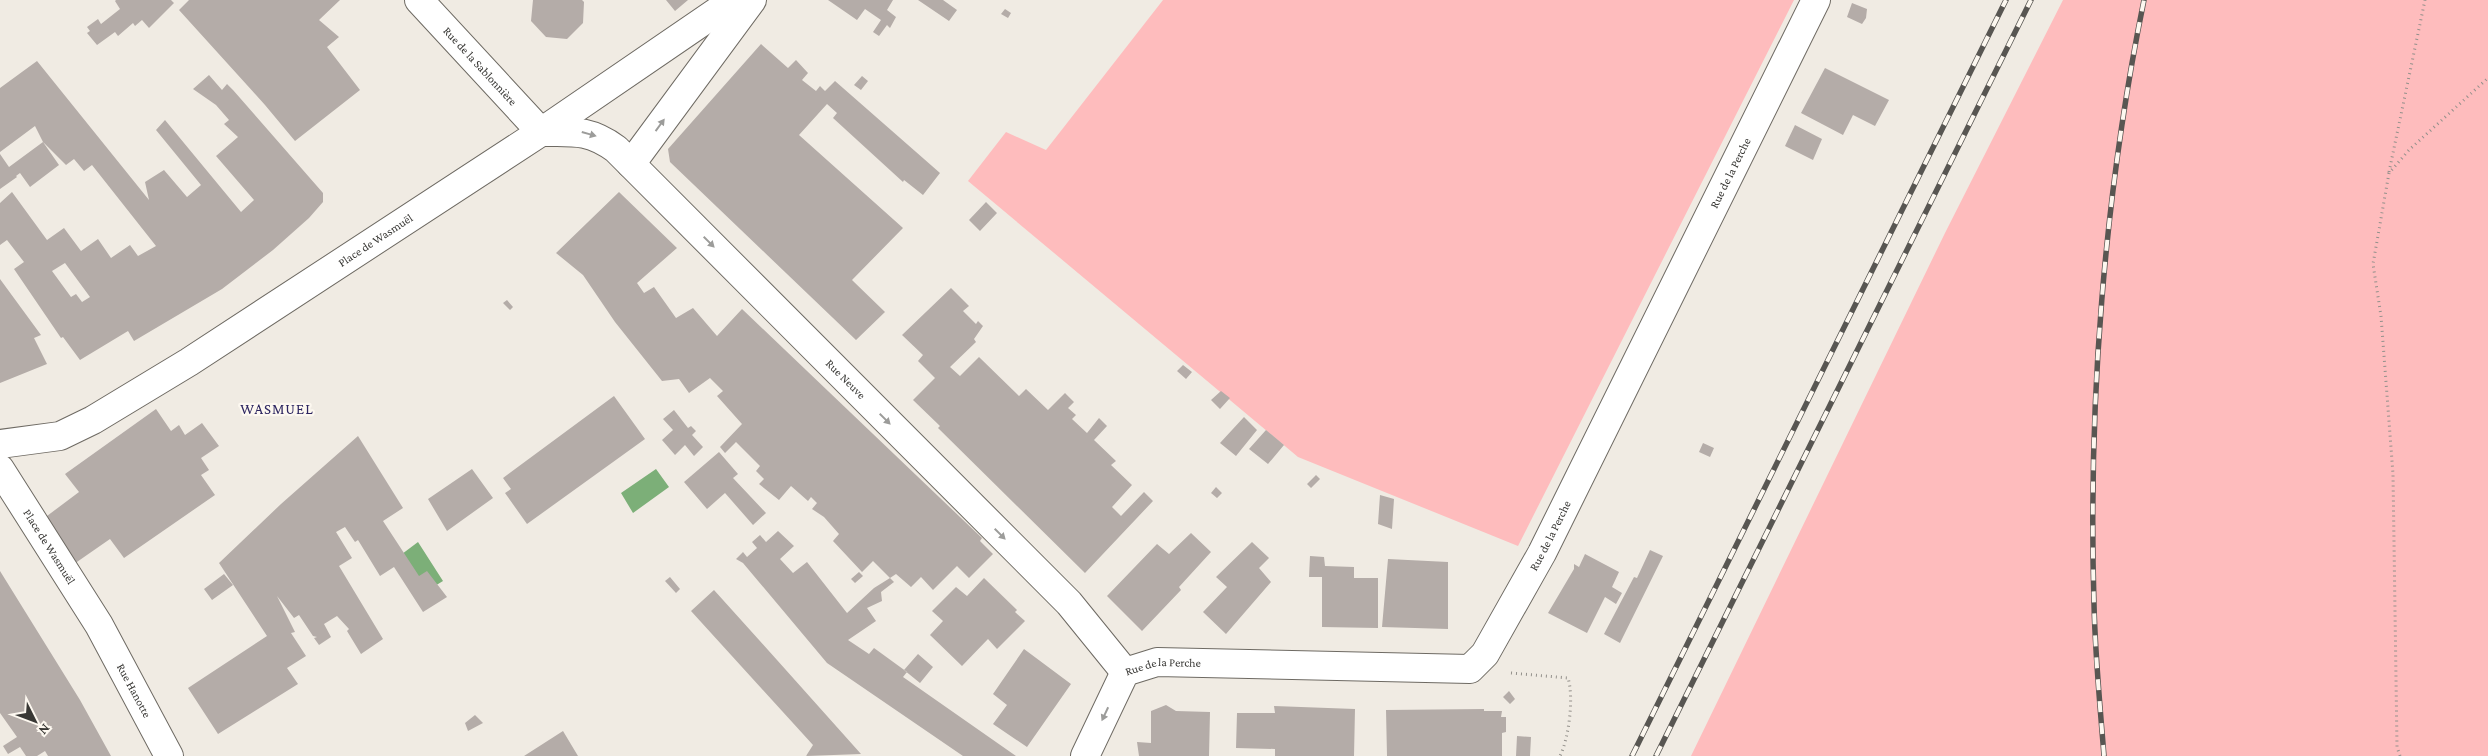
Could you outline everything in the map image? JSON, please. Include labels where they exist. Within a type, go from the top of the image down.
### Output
[{"type":"street","name":"Rue de la Sablonnière","points":[[420,0],[541,132]]},
{"type":"street","name":"Place de Wasmuël","points":[[0,444],[60,436],[93,420],[189,362],[541,132],[734,0]]},
{"type":"street","points":[[631,164],[752,0]]},
{"type":"street","name":"Rue de la Perche","points":[[1085,756],[1125,672],[1157,662],[1470,669],[1484,654],[1542,553],[1816,0]]},
{"type":"street","name":"Rue Neuve","points":[[541,132],[581,132],[600,138],[631,164],[1069,603],[1125,672]]},
{"type":"street","name":"Place de Wasmuël","points":[[0,470],[99,625]]},
{"type":"street","name":"Rue Hanotte","points":[[99,625],[169,756]]},
{"type":"path","points":[[2400,756],[2397,747],[2393,474],[2381,316],[2373,264],[2389,173],[2425,0]]},
{"type":"path","points":[[2389,173],[2409,150],[2488,78]]},
{"type":"path","points":[[1470,669],[1568,678],[1571,688],[1565,745],[1560,756]]},
{"type":"shaded area","points":[[1163,0],[1794,0],[1518,546],[1298,457],[968,181],[1006,132],[1046,150]]},
{"type":"shaded area","points":[[2063,0],[2488,0],[2488,756],[1691,756],[1945,233]]},
{"type":"shaded area","points":[[656,469],[669,487],[633,513],[621,493]]},
{"type":"shaded area","points":[[418,542],[443,581],[420,595],[398,557]]},
{"type":"building","points":[[116,0],[171,0],[174,3],[149,28],[142,20],[135,26],[133,23],[118,36],[115,32],[97,45],[87,33],[90,31],[87,27],[98,19],[101,24],[120,9]]},
{"type":"building","points":[[189,0],[340,0],[319,20],[339,37],[327,47],[360,90],[295,141],[179,10]]},
{"type":"building","points":[[533,0],[582,0],[584,2],[583,23],[567,39],[546,37],[531,21]]},
{"type":"building","points":[[666,0],[688,0],[675,11]]},
{"type":"building","points":[[828,0],[893,0],[887,10],[896,17],[890,28],[887,25],[879,36],[873,32],[881,20],[865,9],[857,20]]},
{"type":"building","points":[[918,0],[943,0],[957,10],[949,21]]},
{"type":"building","points":[[1852,3],[1867,9],[1866,18],[1862,24],[1847,17]]},
{"type":"building","points":[[1005,9],[1011,13],[1008,18],[1001,14]]},
{"type":"building","points":[[761,44],[788,68],[796,60],[808,73],[802,80],[816,91],[820,86],[825,91],[835,81],[940,173],[923,195],[904,180],[903,182],[833,118],[837,113],[827,104],[799,135],[903,228],[852,280],[885,312],[856,340],[670,162],[668,149]]},
{"type":"building","points":[[37,61],[149,200],[145,182],[164,170],[187,197],[201,185],[156,130],[165,120],[241,212],[254,200],[216,156],[238,137],[224,124],[229,120],[216,105],[193,89],[209,75],[222,90],[227,84],[233,90],[323,193],[323,202],[309,218],[273,250],[222,289],[134,341],[128,331],[80,360],[63,337],[61,338],[14,269],[24,262],[7,240],[0,245],[0,203],[12,192],[47,240],[64,228],[81,251],[98,239],[111,258],[130,245],[138,256],[156,246],[92,165],[84,171],[74,159],[66,165],[43,142],[35,126],[0,152],[0,88]],"holes":[[[65,263],[90,297],[82,302],[76,294],[71,297],[52,271]]]},
{"type":"building","points":[[1825,68],[1889,100],[1875,126],[1853,115],[1843,135],[1801,113]]},
{"type":"building","points":[[862,76],[868,81],[861,90],[854,85]]},
{"type":"building","points":[[1795,125],[1822,139],[1813,160],[1785,146]]},
{"type":"building","points":[[43,142],[59,165],[30,187],[20,173],[0,189],[0,154],[9,167]]},
{"type":"building","points":[[619,192],[677,248],[637,283],[644,293],[654,287],[676,318],[693,308],[717,336],[742,309],[982,538],[980,541],[993,554],[969,578],[957,566],[933,590],[921,577],[911,587],[896,574],[890,578],[873,561],[862,572],[833,541],[839,534],[824,517],[812,509],[817,503],[811,497],[808,501],[791,486],[779,500],[759,484],[764,479],[756,471],[760,466],[736,442],[725,453],[720,447],[742,424],[717,396],[723,391],[710,378],[689,393],[679,379],[662,381],[615,322],[583,275],[556,253]]},
{"type":"building","points":[[986,202],[997,213],[980,231],[969,220]]},
{"type":"building","points":[[0,279],[41,335],[34,338],[47,364],[0,383]]},
{"type":"building","points":[[951,288],[969,306],[963,311],[976,324],[978,321],[983,326],[974,339],[976,342],[950,367],[960,376],[979,357],[1019,396],[1026,389],[1048,410],[1065,393],[1074,402],[1068,408],[1076,415],[1072,419],[1087,433],[1099,418],[1107,426],[1094,440],[1116,461],[1111,465],[1132,485],[1112,507],[1121,516],[1144,492],[1153,501],[1085,573],[938,428],[940,426],[913,400],[935,378],[918,361],[923,355],[902,335]]},
{"type":"building","points":[[507,300],[513,307],[510,310],[503,303]]},
{"type":"building","points":[[1183,365],[1192,372],[1186,379],[1177,371]]},
{"type":"building","points":[[1221,391],[1230,398],[1220,409],[1211,400]]},
{"type":"building","points":[[614,396],[645,439],[527,524],[505,493],[511,489],[503,478]]},
{"type":"building","points":[[156,409],[171,431],[179,425],[185,435],[202,423],[219,446],[201,458],[209,470],[201,475],[215,495],[124,558],[110,539],[74,564],[43,519],[79,492],[65,474]]},
{"type":"building","points":[[674,410],[688,428],[691,426],[696,431],[692,435],[703,447],[694,456],[685,445],[675,455],[662,440],[673,430],[663,419]]},
{"type":"building","points":[[1244,417],[1257,430],[1236,456],[1220,443]]},
{"type":"building","points":[[1266,430],[1284,445],[1268,464],[1249,449]]},
{"type":"building","points":[[358,436],[403,508],[383,521],[419,576],[427,571],[447,597],[423,612],[394,567],[380,576],[358,540],[355,542],[345,527],[336,532],[352,558],[339,566],[383,639],[361,654],[347,631],[349,629],[337,616],[324,624],[331,637],[319,645],[314,638],[317,637],[313,636],[299,615],[294,618],[277,596],[295,632],[291,633],[306,656],[287,668],[298,684],[218,734],[188,688],[267,636],[219,563],[281,504]]},
{"type":"building","points":[[1703,443],[1714,448],[1710,457],[1699,452]]},
{"type":"building","points":[[719,452],[738,474],[733,478],[766,513],[753,525],[725,493],[707,509],[684,482]]},
{"type":"building","points":[[472,469],[493,498],[447,531],[428,499]]},
{"type":"building","points":[[1316,475],[1320,479],[1311,488],[1307,484]]},
{"type":"building","points":[[1216,487],[1222,493],[1217,498],[1211,493]]},
{"type":"building","points":[[1380,495],[1394,499],[1392,529],[1378,524]]},
{"type":"building","points":[[778,531],[794,546],[780,559],[793,573],[807,562],[847,613],[874,588],[890,578],[894,582],[881,592],[882,601],[867,608],[876,621],[848,640],[869,654],[874,648],[907,672],[903,677],[1016,756],[963,756],[827,663],[743,563],[736,559],[743,552],[747,557],[757,548],[752,542],[760,535],[766,542]]},
{"type":"building","points":[[1191,533],[1211,552],[1179,587],[1181,590],[1142,631],[1107,596],[1157,544],[1169,554]]},
{"type":"building","points":[[1252,542],[1269,558],[1259,568],[1271,582],[1226,634],[1203,612],[1227,587],[1216,577]]},
{"type":"building","points":[[1650,550],[1663,556],[1620,643],[1604,634],[1634,577],[1637,578]]},
{"type":"building","points":[[1585,554],[1619,572],[1612,587],[1622,593],[1616,604],[1605,597],[1587,633],[1548,613],[1574,569],[1574,564],[1579,567]]},
{"type":"building","points":[[1310,556],[1324,557],[1325,566],[1354,567],[1354,578],[1378,578],[1378,628],[1322,627],[1322,577],[1309,577]]},
{"type":"building","points":[[1388,559],[1448,562],[1448,629],[1382,627]]},
{"type":"building","points":[[0,571],[80,700],[111,756],[48,756],[45,751],[37,756],[26,756],[20,747],[8,754],[3,746],[17,737],[0,713]]},
{"type":"building","points":[[859,572],[863,576],[855,583],[851,579]]},
{"type":"building","points":[[224,574],[233,585],[212,600],[204,589]]},
{"type":"building","points":[[670,577],[680,589],[676,593],[665,581]]},
{"type":"building","points":[[984,578],[1017,610],[1015,612],[1025,621],[997,649],[988,639],[962,666],[930,635],[943,621],[932,611],[956,587],[967,596]]},
{"type":"building","points":[[714,590],[861,754],[806,756],[813,745],[691,611]]},
{"type":"building","points":[[1024,649],[1071,684],[1027,747],[993,724],[1007,705],[993,694]]},
{"type":"building","points":[[918,654],[933,667],[920,683],[904,670]]},
{"type":"building","points":[[1509,691],[1515,699],[1510,704],[1503,697]]},
{"type":"building","points":[[1166,705],[1176,711],[1210,712],[1209,756],[1139,756],[1137,742],[1151,743],[1151,711]]},
{"type":"building","points":[[1274,706],[1355,709],[1354,756],[1275,756],[1275,749],[1236,748],[1237,713],[1275,713]]},
{"type":"building","points":[[1484,709],[1484,711],[1502,711],[1501,717],[1506,717],[1506,732],[1502,733],[1502,756],[1387,756],[1386,710]]},
{"type":"building","points":[[475,715],[483,723],[468,731],[465,723]]},
{"type":"building","points":[[563,731],[578,756],[524,756]]},
{"type":"building","points":[[1517,736],[1531,737],[1530,756],[1516,756]]},
{"type":"railway","points":[[1632,756],[2006,0]]},
{"type":"railway","points":[[1656,756],[2031,0]]},
{"type":"railway","points":[[2104,756],[2094,604],[2094,453],[2097,377],[2102,300],[2118,149],[2144,0]]},
{"type":"district","name":"WASMUEL","points":[[277,409]]}]
